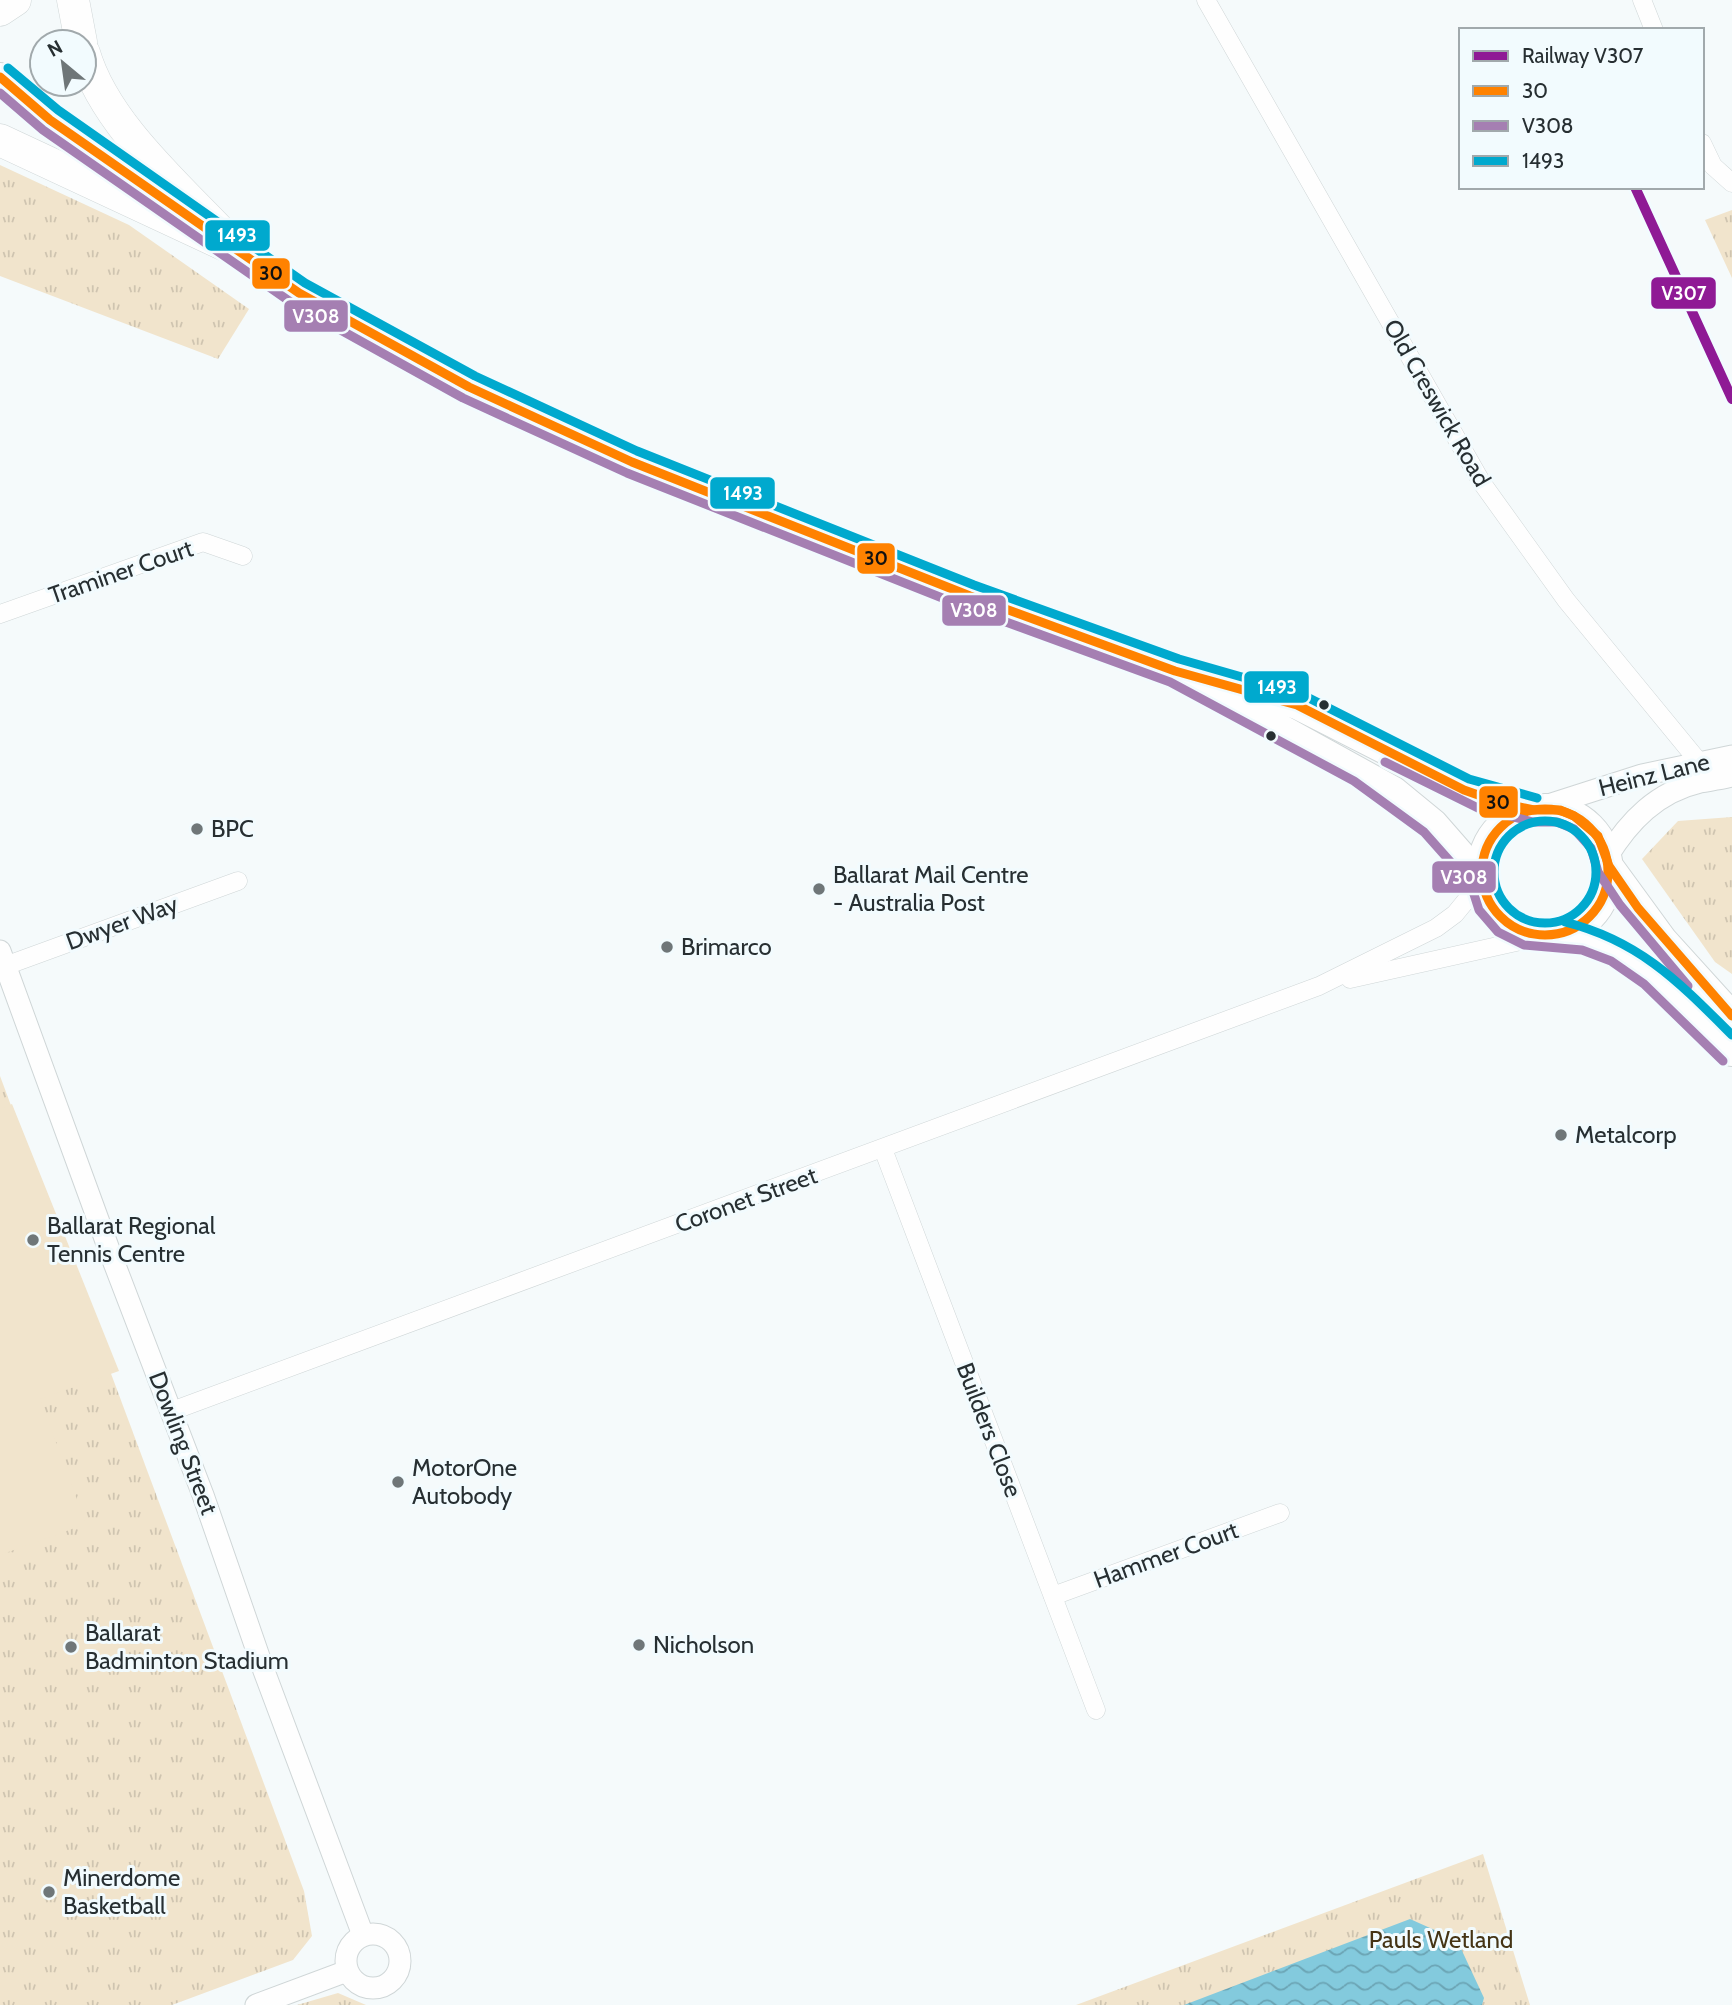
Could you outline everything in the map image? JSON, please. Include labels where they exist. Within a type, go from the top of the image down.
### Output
[{"type":"highway","points":[[0,10],[15,0]]},
{"type":"highway","points":[[73,0],[78,28]]},
{"type":"highway","points":[[0,77],[51,120],[299,293],[469,387],[632,462],[970,596],[1175,671],[1297,705],[1464,790],[1535,810],[1560,810],[1581,820],[1598,836],[1608,862],[1663,940],[1732,1016]]},
{"type":"highway","points":[[98,90],[117,120],[240,252]]},
{"type":"highway","points":[[0,140],[240,252]]},
{"type":"highway","points":[[1175,671],[1394,791],[1433,823],[1482,880],[1490,904],[1506,922],[1527,933],[1595,941],[1630,957],[1732,1052]]},
{"type":"highway","points":[[1482,880],[1486,850],[1497,831],[1514,817],[1535,810]]},
{"type":"highway","points":[[1552,935],[1582,924],[1598,909],[1607,888],[1608,862]]},
{"type":"street","name":"Old Creswick Road","points":[[1206,0],[1482,483],[1566,600],[1701,772]]},
{"type":"street","points":[[1642,0],[1653,28]]},
{"type":"street","points":[[1704,147],[1713,166],[1732,183]]},
{"type":"street","name":"Traminer Court","points":[[0,614],[202,542],[243,556]]},
{"type":"street","name":"Heinz Lane","points":[[1608,862],[1633,821],[1653,803],[1732,756]]},
{"type":"street","name":"Heinz Lane","points":[[1535,810],[1609,784],[1701,772],[1732,776]]},
{"type":"street","name":"Coronet Street","points":[[172,1411],[1319,986],[1436,928],[1455,914],[1482,880]]},
{"type":"street","name":"Dwyer Way","points":[[3,958],[238,881]]},
{"type":"street","name":"Coronet Street","points":[[1319,986],[1552,935]]},
{"type":"street","name":"Dowling Street","points":[[3,958],[111,1255],[172,1411],[363,1936]]},
{"type":"street","name":"Builders Close","points":[[883,1149],[1096,1710]]},
{"type":"street","name":"Hammer Court","points":[[1053,1596],[1280,1513]]},
{"type":"street","points":[[375,1934],[387,1937],[398,1951],[400,1963],[386,1996],[359,1984],[347,1971],[345,1959],[349,1947],[363,1936],[375,1934]]},
{"type":"street","points":[[256,2005],[347,1971]]},
{"type":"green space","points":[[0,165],[129,225],[249,309],[218,359],[0,276]]},
{"type":"green space","points":[[1732,210],[1732,278],[1705,220]]},
{"type":"green space","points":[[1732,817],[1732,974],[1715,962],[1642,859],[1678,821]]},
{"type":"green space","points":[[0,1076],[304,1891],[312,1936],[293,1960],[172,2005],[0,2005]]},
{"type":"green space","name":"Ballarat Regional Tennis Centre","points":[[12,1104],[119,1371],[40,1399],[86,1524],[0,1555],[0,1109]]},
{"type":"green space","name":"Pauls Wetland","points":[[1483,1854],[1530,2005],[1076,2005]]},
{"type":"green space","points":[[338,1993],[366,2005],[297,2005]]},
{"type":"water","points":[[1410,1919],[1457,1940],[1484,1998],[1482,2005],[1184,2005]]},
{"type":"rail line","name":"V307","points":[[1636,189],[1732,399]]},
{"type":"transit line","name":"1493","points":[[8,68],[58,110],[305,283],[475,376],[637,451],[974,585],[1179,659],[1301,694],[1469,779],[1537,798]]},
{"type":"transit line","name":"30","points":[[0,77],[50,120],[299,293],[469,387],[632,462],[970,596],[1175,671],[1297,705],[1464,790],[1501,803],[1534,810],[1560,810],[1574,816],[1598,836],[1609,866],[1638,908],[1732,1016]]},
{"type":"transit line","name":"V308","points":[[0,93],[43,130],[292,303],[463,398],[627,473],[965,607],[1170,682],[1354,781],[1424,832],[1471,885],[1479,910],[1498,932],[1524,945],[1582,950],[1611,961],[1644,984],[1723,1061]]},
{"type":"transit line","name":"V308","points":[[1385,762],[1478,808],[1533,822],[1557,822],[1574,829],[1591,848],[1598,872],[1620,905],[1688,986]]},
{"type":"transit line","name":"30","points":[[1545,809],[1569,813],[1590,827],[1604,848],[1608,872],[1604,896],[1590,917],[1569,931],[1545,935],[1521,931],[1500,917],[1486,896],[1482,872],[1486,848],[1500,827],[1521,813],[1545,809]]},
{"type":"transit line","name":"1493","points":[[1545,821],[1565,825],[1581,836],[1592,852],[1596,872],[1592,892],[1581,908],[1565,919],[1545,923],[1525,919],[1509,908],[1498,892],[1494,872],[1498,852],[1509,836],[1525,825],[1545,821]]},
{"type":"transit line","name":"1493","points":[[1565,922],[1592,930],[1637,952],[1676,981],[1732,1035]]},
{"type":"place","name":"BPC","points":[[197,829]]},
{"type":"place","name":"Ballarat Mail Centre - Australia Post","points":[[819,889]]},
{"type":"place","name":"Brimarco","points":[[667,947]]},
{"type":"place","name":"Metalcorp","points":[[1561,1135]]},
{"type":"place","name":"Ballarat Regional Tennis Centre","points":[[33,1240]]},
{"type":"place","name":"MotorOne Autobody","points":[[398,1482]]},
{"type":"place","name":"Nicholson","points":[[639,1645]]},
{"type":"place","name":"Ballarat Badminton Stadium","points":[[71,1647]]},
{"type":"place","name":"Minerdome Basketball","points":[[49,1892]]}]
